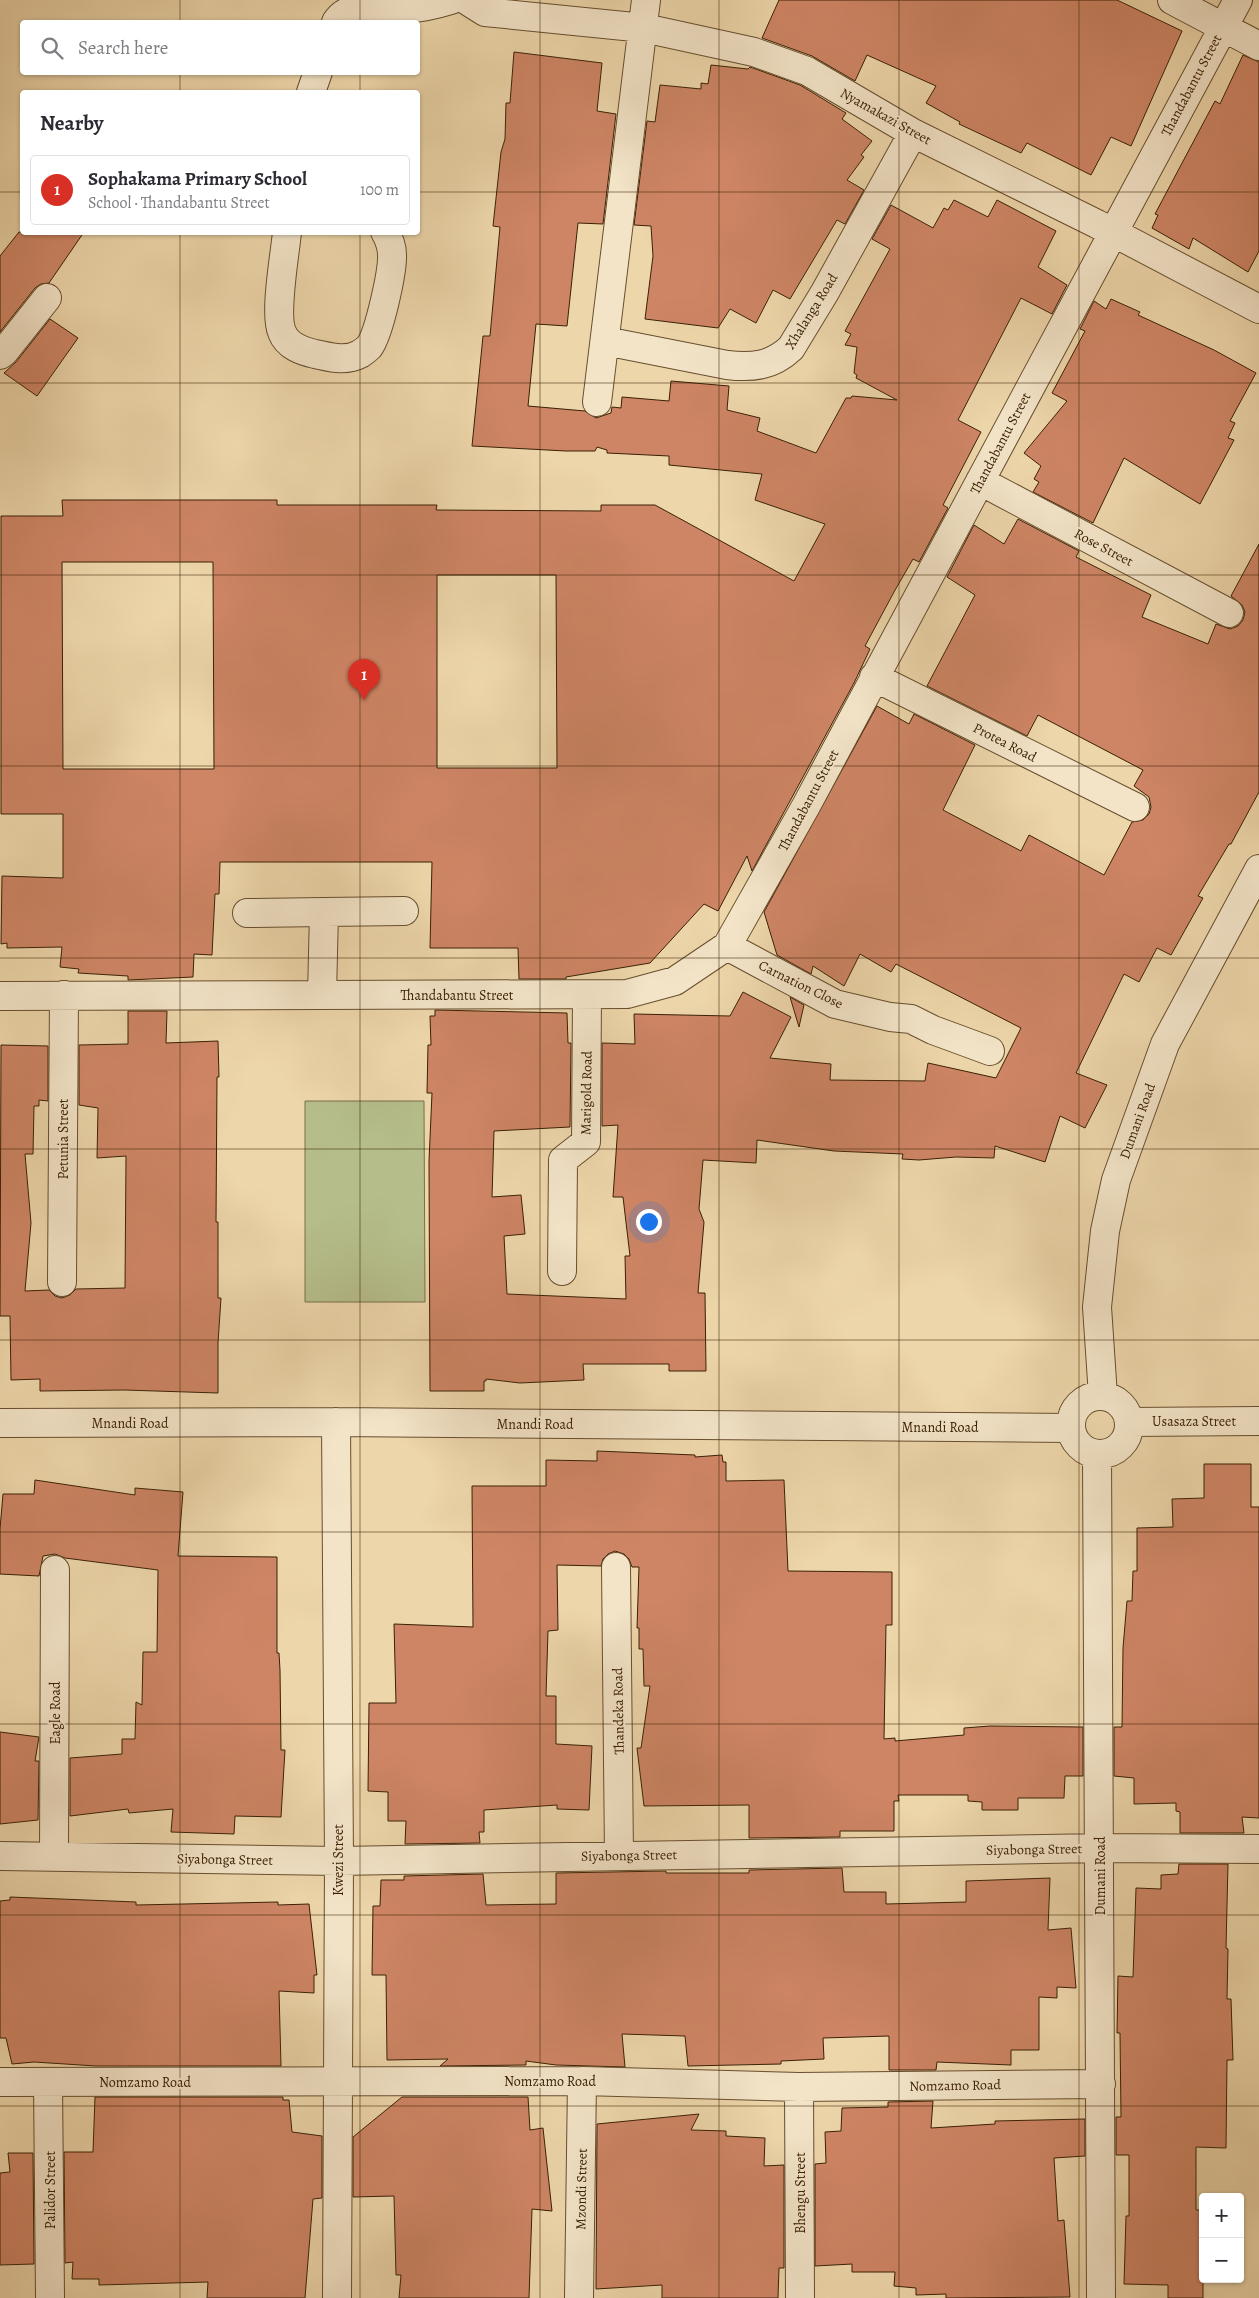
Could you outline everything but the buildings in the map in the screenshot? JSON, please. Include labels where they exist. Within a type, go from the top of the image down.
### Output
[{"type":"street","points":[[338,20],[346,10],[355,8],[402,10],[426,7],[451,0]]},
{"type":"street","points":[[597,402],[646,0]]},
{"type":"street","points":[[1172,0],[1259,46]]},
{"type":"street","name":"Thandabantu Street","points":[[0,996],[627,994],[675,981],[727,946],[806,806],[1238,0]]},
{"type":"street","name":"Nyamakazi Street","points":[[475,6],[644,28],[754,52],[807,71],[913,133],[1112,233],[1259,310]]},
{"type":"street","points":[[312,90],[317,75]]},
{"type":"street","name":"Xhalanga Road","points":[[605,341],[746,367],[763,365],[783,355],[791,348],[824,292],[913,133]]},
{"type":"street","points":[[287,235],[279,316],[281,331],[289,343],[303,351],[338,359],[352,357],[361,353],[369,347],[375,334],[386,291],[392,254],[386,235]]},
{"type":"street","points":[[0,355],[47,298]]},
{"type":"street","name":"Rose Street","points":[[980,481],[1229,613]]},
{"type":"street","name":"Protea Road","points":[[874,677],[1135,807]]},
{"type":"street","name":"Dumani Road","points":[[1103,1396],[1096,1306],[1106,1231],[1116,1180],[1165,1044],[1259,869]]},
{"type":"street","points":[[248,912],[404,911]]},
{"type":"street","points":[[322,995],[324,912]]},
{"type":"street","name":"Carnation Close","points":[[727,946],[835,1004],[890,1017],[910,1019],[933,1030],[990,1051]]},
{"type":"street","name":"Petunia Street","points":[[62,1282],[64,995]]},
{"type":"street","name":"Marigold Road","points":[[562,1271],[564,1160],[586,1142],[587,995]]},
{"type":"street","points":[[1103,1396],[1115,1400],[1124,1409],[1128,1422],[1128,1435],[1120,1446],[1109,1453],[1097,1454],[1084,1450],[1075,1441],[1070,1428],[1072,1416],[1079,1404],[1090,1397],[1103,1396]]},
{"type":"street","name":"Usasaza Street","points":[[1128,1422],[1259,1421]]},
{"type":"street","name":"Mnandi Road","points":[[0,1423],[336,1422],[1070,1428]]},
{"type":"street","name":"Kwezi Street","points":[[336,1422],[339,1861],[337,2298]]},
{"type":"street","name":"Dumani Road","points":[[1097,1454],[1101,2298]]},
{"type":"street","name":"Thandeka Road","points":[[616,1567],[619,1855]]},
{"type":"street","name":"Eagle Road","points":[[54,1856],[55,1570]]},
{"type":"street","name":"Siyabonga Street","points":[[0,1856],[339,1861],[1100,1848],[1259,1849]]},
{"type":"street","name":"Nomzamo Road","points":[[0,2082],[582,2080],[800,2087],[1101,2084]]},
{"type":"street","name":"Mzondi Street","points":[[579,2298],[582,2080]]},
{"type":"street","name":"Palidor Street","points":[[48,2082],[50,2298]]},
{"type":"street","name":"Bhengu Street","points":[[800,2087],[800,2298]]},
{"type":"green space","points":[[305,1101],[424,1101],[425,1302],[305,1302]]},
{"type":"place","name":"Sophakama Primary School","points":[[364,700]]}]
